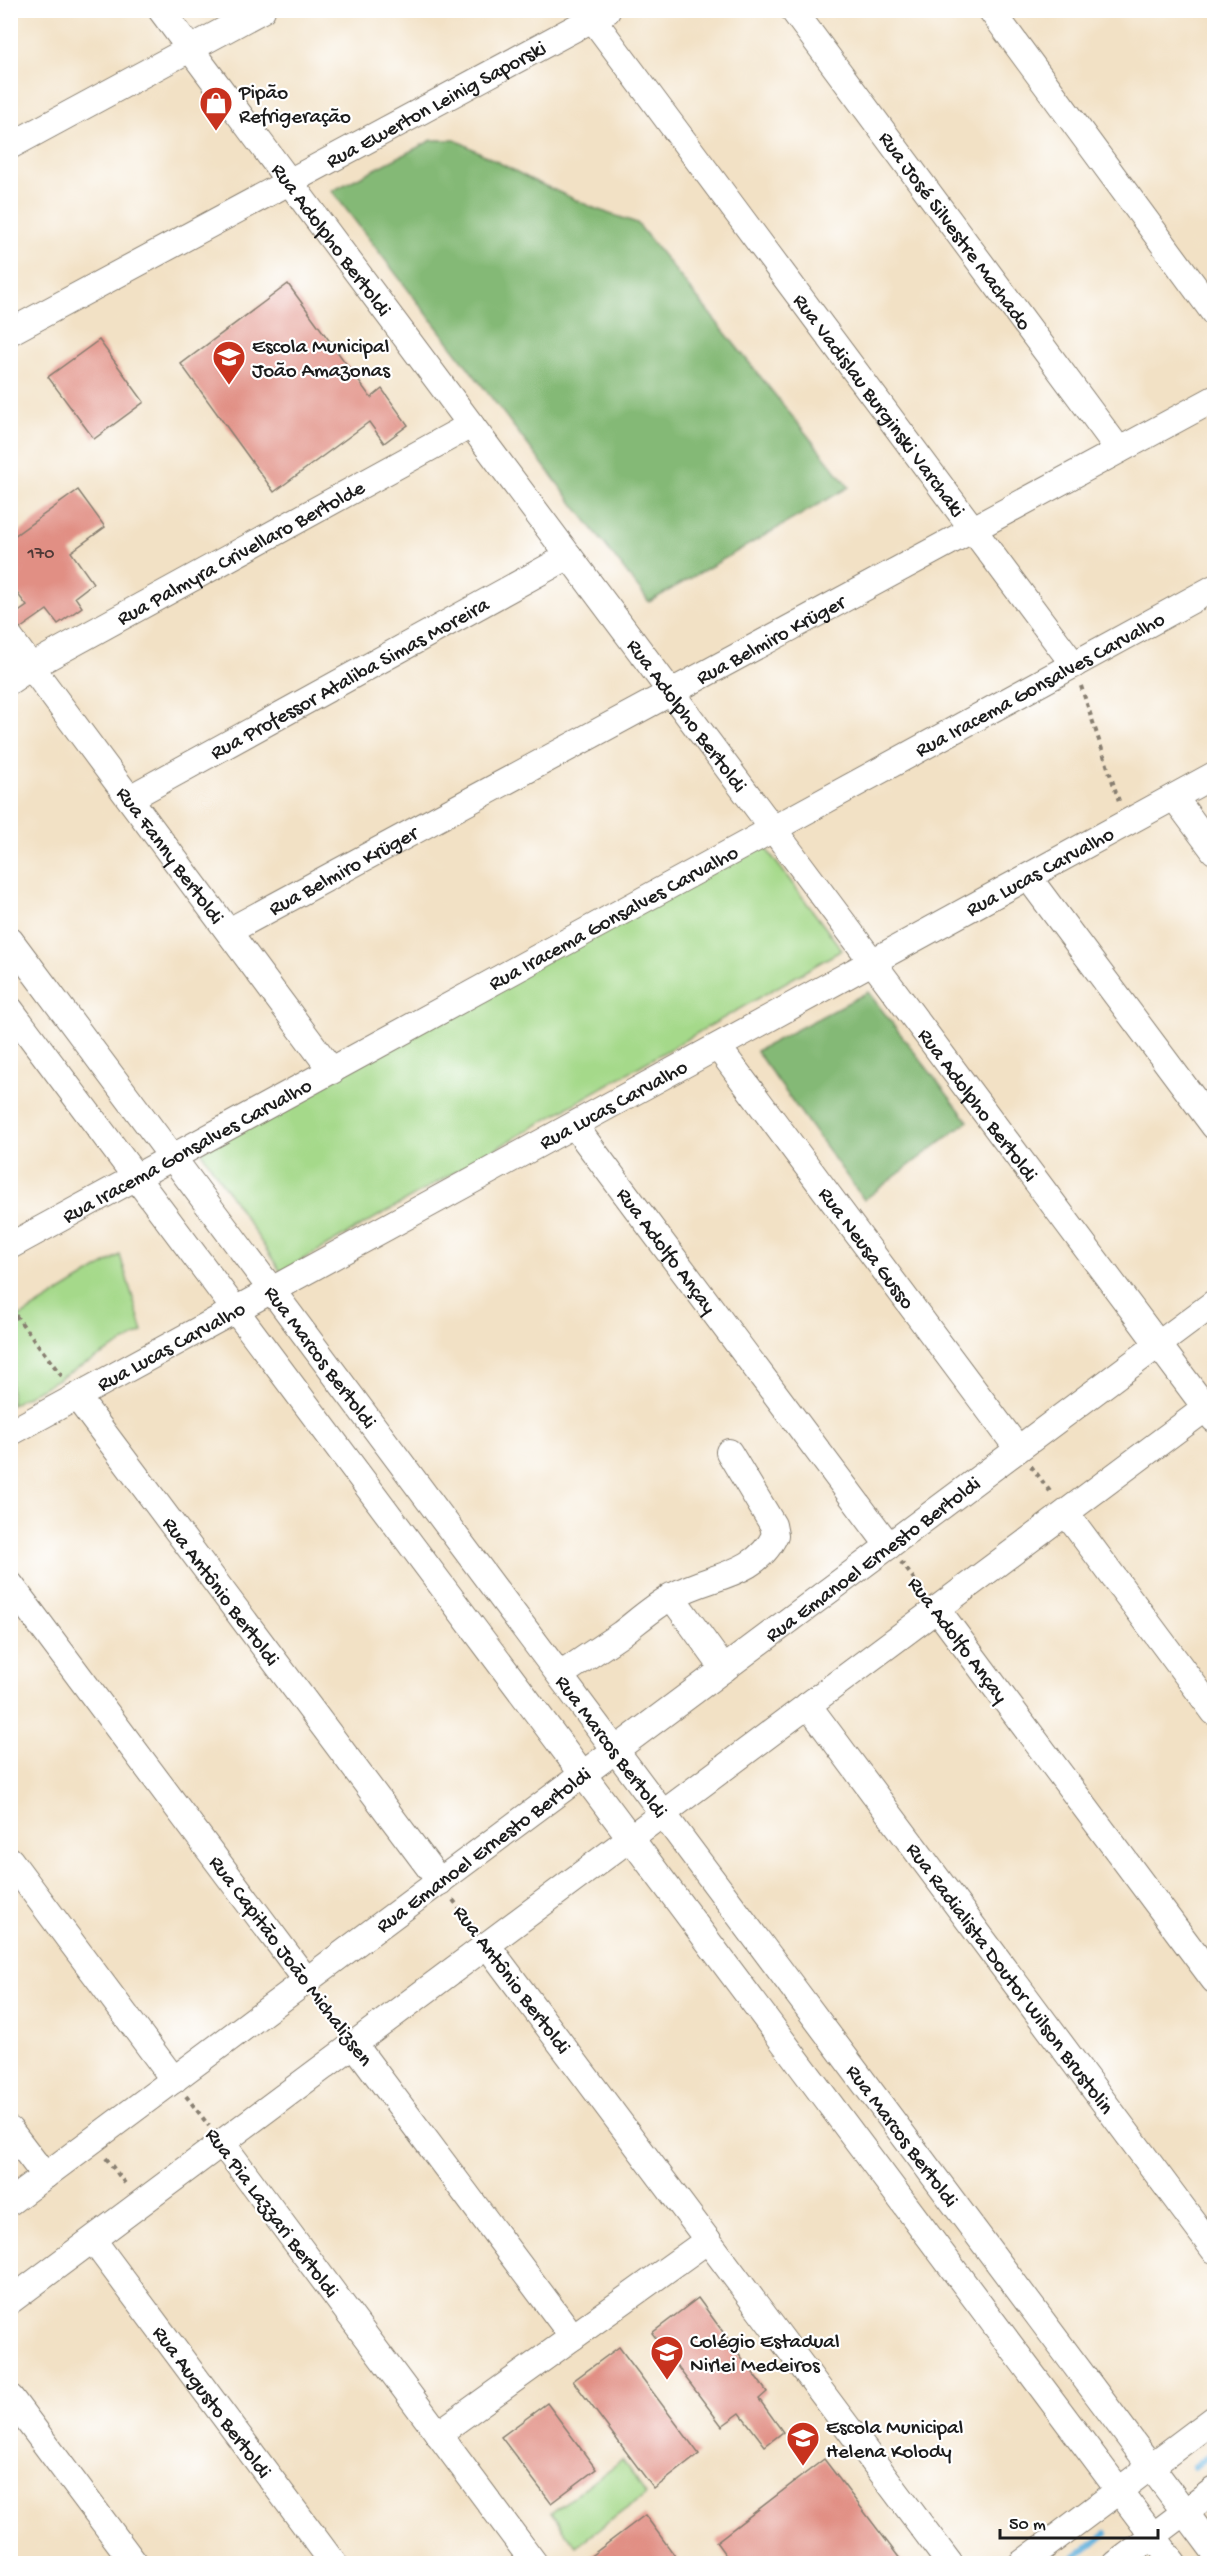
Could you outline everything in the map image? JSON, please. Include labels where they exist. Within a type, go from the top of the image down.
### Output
[{"type":"street","name":"Rua Adolpho Bertoldi","points":[[161,10],[1159,1344],[1212,1409]]},
{"type":"street","points":[[10,146],[262,10]]},
{"type":"street","name":"Rua José Silvestre Machado","points":[[793,10],[1119,450]]},
{"type":"street","points":[[991,10],[1215,313]]},
{"type":"street","name":"Rua Ewerton Leinig Saporski","points":[[10,332],[289,182],[595,13]]},
{"type":"street","name":"Rua Vadislau Burginski Varchaki","points":[[595,13],[1074,665]]},
{"type":"street","name":"Rua Belmiro Krüger","points":[[229,931],[1215,399]]},
{"type":"street","name":"Rua Palmyra Crivellaro Bertolde","points":[[10,681],[32,666],[471,425]]},
{"type":"street","name":"Rua Professor Ataliba Simas Moreira","points":[[130,798],[569,556]]},
{"type":"street","name":"Rua Iracema Gonsalves Carvalho","points":[[10,1246],[1215,588]]},
{"type":"street","name":"Rua Fanny Bertoldi","points":[[10,638],[332,1071]]},
{"type":"street","name":"Rua Lucas Carvalho","points":[[10,1433],[1215,775]]},
{"type":"street","points":[[1174,797],[1215,851]]},
{"type":"street","points":[[1028,877],[1215,1126]]},
{"type":"street","name":"Rua Marcos Bertoldi","points":[[10,940],[1215,2551]]},
{"type":"street","name":"Rua Marcos Bertoldi","points":[[10,1009],[1174,2564]]},
{"type":"street","name":"Rua Neusa Gusso","points":[[718,1047],[1018,1449]]},
{"type":"street","name":"Rua Adolfo Ançay","points":[[574,1125],[889,1546]]},
{"type":"street","name":"Rua Emanoel Ernesto Bertoldi","points":[[10,2202],[1215,1303]]},
{"type":"street","name":"Rua Antônio Bertoldi","points":[[77,1397],[440,1882]]},
{"type":"street","points":[[10,2301],[1066,1512],[1212,1409]]},
{"type":"street","points":[[561,1675],[671,1596],[744,1568],[762,1555],[775,1535],[773,1525],[729,1452]]},
{"type":"street","points":[[1066,1512],[1215,1712]]},
{"type":"street","name":"Rua Capitão João Michalizsen","points":[[10,1584],[307,1981]]},
{"type":"street","points":[[671,1596],[724,1669]]},
{"type":"street","name":"Rua Adolfo Ançay","points":[[937,1609],[1215,1980]]},
{"type":"street","name":"Rua Radialista Doutor Wilson Brustolin","points":[[808,1705],[1215,2250]]},
{"type":"street","points":[[10,1860],[174,2080]]},
{"type":"street","name":"Rua Antônio Bertoldi","points":[[487,1945],[950,2564]]},
{"type":"street","name":"Rua Capitão João Michalizsen","points":[[354,2044],[573,2337]]},
{"type":"street","points":[[10,2130],[45,2176]]},
{"type":"street","name":"Rua Pia Lazzari Bertoldi","points":[[222,2143],[535,2564]]},
{"type":"street","name":"Rua Augusto Bertoldi","points":[[93,2240],[334,2564]]},
{"type":"street","points":[[438,2434],[708,2240]]},
{"type":"street","points":[[10,2397],[135,2564]]},
{"type":"street","points":[[1022,2564],[1215,2419]]},
{"type":"street","points":[[1116,2564],[1215,2490]]},
{"type":"path","points":[[1074,665],[1102,746],[1125,824]]},
{"type":"path","points":[[10,1308],[77,1397]]},
{"type":"path","points":[[1018,1449],[1066,1512]]},
{"type":"path","name":"Rua Adolfo Ançay","points":[[889,1546],[937,1609]]},
{"type":"path","name":"Rua Antônio Bertoldi","points":[[440,1882],[487,1945]]},
{"type":"path","name":"Rua Capitão João Michalizsen","points":[[307,1981],[354,2044]]},
{"type":"path","name":"Rua Pia Lazzari Bertoldi","points":[[174,2080],[222,2143]]},
{"type":"path","points":[[94,2140],[140,2204]]},
{"type":"green space","points":[[432,140],[456,140],[532,180],[596,209],[637,223],[849,487],[649,602],[332,191]]},
{"type":"green space","points":[[759,839],[842,950],[281,1272],[201,1151]]},
{"type":"green space","points":[[868,992],[968,1121],[864,1200],[756,1051]]},
{"type":"green space","points":[[120,1255],[143,1332],[11,1405],[11,1302],[20,1317]]},
{"type":"green space","points":[[622,2460],[646,2494],[576,2546],[551,2513]]},
{"type":"building","points":[[288,284],[371,398],[382,389],[408,425],[384,443],[369,422],[274,492],[181,364]]},
{"type":"building","points":[[99,340],[144,402],[94,439],[48,377]]},
{"type":"building","points":[[78,490],[105,527],[71,552],[93,583],[75,597],[82,607],[58,624],[47,610],[21,628],[10,623],[10,618],[27,606],[10,584],[10,539]]},
{"type":"building","points":[[698,2298],[767,2392],[759,2399],[783,2432],[765,2446],[740,2413],[722,2426],[652,2333]]},
{"type":"building","points":[[619,2347],[699,2454],[654,2489],[573,2381]]},
{"type":"building","points":[[547,2403],[596,2469],[551,2503],[501,2437]]},
{"type":"building","points":[[824,2459],[904,2564],[732,2564],[716,2542]]},
{"type":"building","points":[[645,2515],[681,2564],[580,2564]]},
{"type":"waterway","points":[[1194,2467],[1214,2452]]},
{"type":"waterway","points":[[1066,2564],[1106,2534]]},
{"type":"place","name":"Pipão Refrigeração","points":[[216,132]]},
{"type":"place","name":"Escola Municipal João Amazonas","points":[[229,386]]},
{"type":"place","name":"Colégio Estadual Nirlei Medeiros","points":[[667,2381]]},
{"type":"place","name":"Escola Municipal Helena Kolody","points":[[803,2467]]}]
